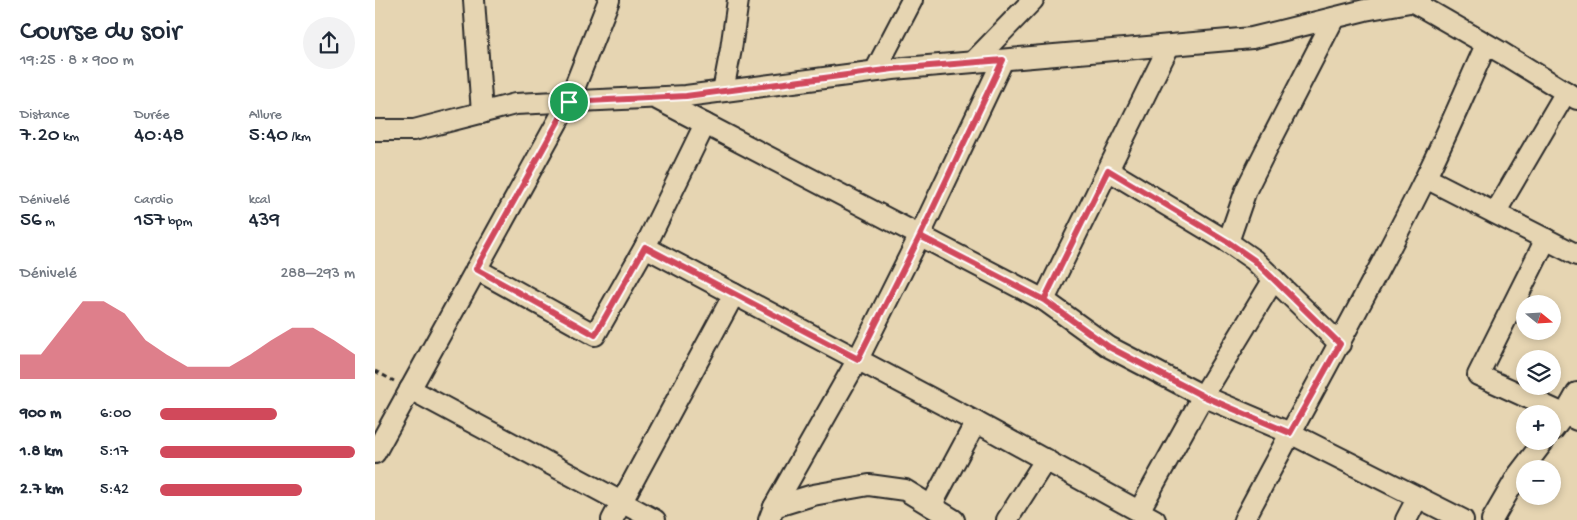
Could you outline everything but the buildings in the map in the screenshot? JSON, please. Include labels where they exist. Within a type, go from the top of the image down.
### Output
[{"type":"street","points":[[474,0],[482,112]]},
{"type":"street","points":[[375,453],[569,102],[609,0]]},
{"type":"street","points":[[723,91],[738,0]]},
{"type":"street","points":[[875,72],[912,0]]},
{"type":"street","points":[[973,62],[1033,0]]},
{"type":"street","points":[[375,130],[414,130],[515,104],[686,96],[875,72],[1252,38],[1365,10],[1415,1],[1572,96],[1495,213]]},
{"type":"street","points":[[1228,242],[1246,190],[1334,18]]},
{"type":"street","points":[[1244,520],[1340,344],[1426,178],[1487,45]]},
{"type":"street","points":[[1044,300],[1169,46]]},
{"type":"street","points":[[772,514],[858,359],[920,236],[1003,60]]},
{"type":"street","points":[[654,97],[1044,300],[1109,347],[1203,396],[1290,433],[1463,520]]},
{"type":"street","points":[[476,269],[595,335],[645,247],[705,124]]},
{"type":"street","points":[[1108,170],[1228,242],[1254,260],[1340,344]]},
{"type":"street","points":[[1426,178],[1577,254]]},
{"type":"street","points":[[1546,239],[1478,375],[1571,417],[1577,393]]},
{"type":"street","points":[[645,247],[1046,459],[1147,516],[1203,396],[1274,279]]},
{"type":"street","points":[[617,511],[734,294]]},
{"type":"street","points":[[410,389],[617,511],[655,520]]},
{"type":"street","points":[[931,506],[976,422]]},
{"type":"street","points":[[1493,520],[1518,475],[1537,450]]},
{"type":"street","points":[[1007,520],[1046,459]]},
{"type":"street","points":[[772,514],[813,495],[869,485],[905,490],[954,520]]},
{"type":"street","points":[[1406,520],[1418,497]]},
{"type":"route","points":[[569,102],[476,269],[595,335],[645,247],[858,359],[920,236],[1044,300],[1109,347],[1203,396],[1290,433],[1340,344],[1254,260],[1228,242],[1108,170],[1044,300],[982,268],[920,236],[1003,60],[893,69],[686,96],[569,102]]}]
